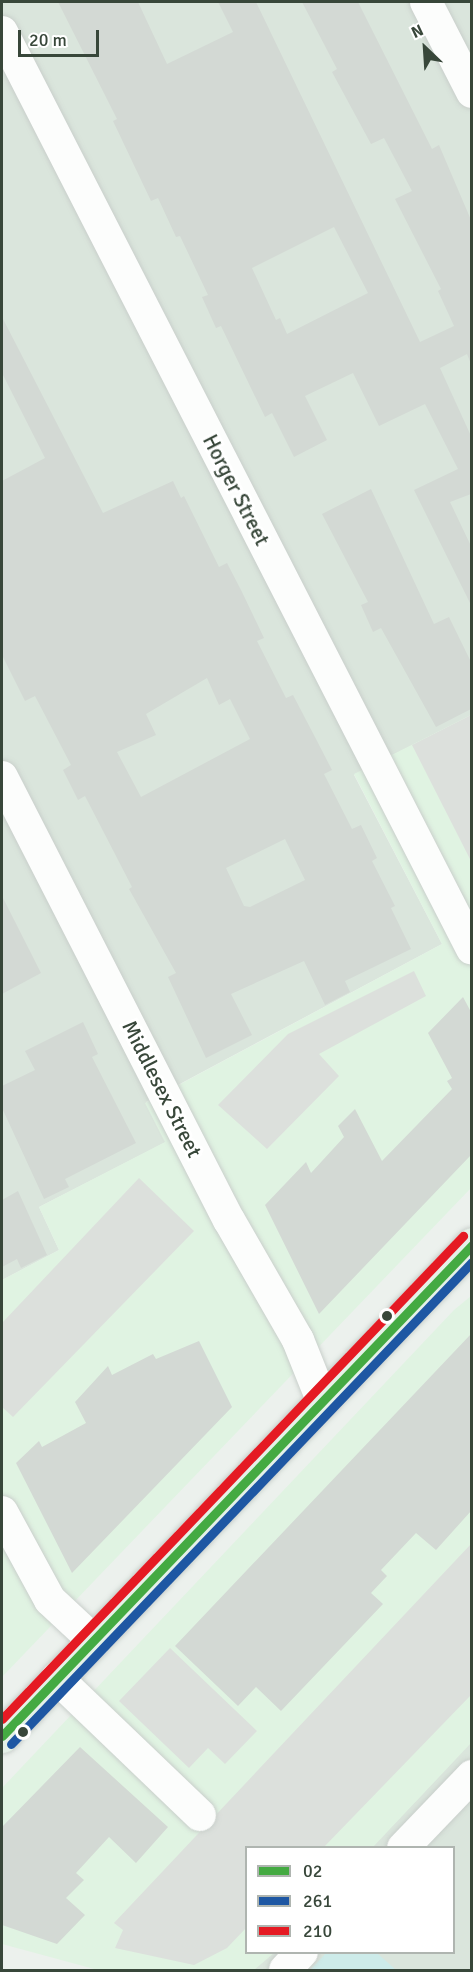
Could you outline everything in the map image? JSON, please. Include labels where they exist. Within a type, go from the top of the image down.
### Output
[{"type":"main road","points":[[2,1736],[471,1244]]},
{"type":"street","points":[[426,2],[471,92]]},
{"type":"street","name":"Horger Street","points":[[2,32],[471,949]]},
{"type":"street","name":"Middlesex Street","points":[[2,777],[229,1220],[298,1340],[322,1400]]},
{"type":"street","points":[[2,1512],[50,1600],[93,1640]]},
{"type":"street","points":[[57,1678],[200,1815]]},
{"type":"street","points":[[405,1846],[471,1776]]},
{"type":"street","points":[[285,1971],[301,1954]]},
{"type":"shaded area","points":[[2,2],[471,2],[471,715],[354,775],[442,944],[146,1102],[166,1142],[39,1207],[59,1250],[2,1280]]},
{"type":"shaded area","points":[[471,715],[471,1188],[2,1677],[2,1280],[59,1250],[39,1207],[165,1142],[145,1103],[442,944],[354,774]]},
{"type":"shaded area","points":[[471,715],[471,861],[412,745]]},
{"type":"shaded area","points":[[414,971],[426,996],[319,1054],[339,1076],[267,1149],[218,1105],[288,1034]]},
{"type":"shaded area","points":[[139,1178],[194,1231],[13,1417],[2,1407],[2,1323]]},
{"type":"shaded area","points":[[471,1296],[471,1743],[374,1846],[245,1846],[245,1954],[273,1954],[254,1970],[98,1970],[2,1944],[2,1788],[454,1310]]},
{"type":"shaded area","points":[[471,1544],[471,1695],[325,1846],[245,1846],[245,1929],[227,1948],[194,1965],[115,1948],[123,1930],[114,1923]]},
{"type":"shaded area","points":[[170,1648],[257,1731],[225,1764],[208,1748],[189,1768],[119,1701]]},
{"type":"shaded area","points":[[471,1734],[471,1970],[240,1970],[256,1954],[455,1954],[455,1846],[361,1846]]},
{"type":"shaded area","points":[[325,1954],[378,1954],[396,1970],[310,1970]]},
{"type":"building","points":[[58,2],[138,2],[167,64],[233,32],[218,2],[256,2],[420,342],[454,326],[438,291],[441,289],[395,199],[412,191],[384,138],[371,144],[332,72],[337,69],[302,2],[358,2],[432,149],[439,145],[471,220],[471,364],[467,354],[440,368],[471,436],[471,494],[450,502],[471,546],[471,605],[414,490],[458,469],[425,404],[379,426],[353,373],[305,396],[327,440],[294,457],[272,413],[265,417],[221,326],[216,328],[202,297],[208,295],[180,236],[176,237],[158,198],[151,201],[113,121],[117,119]],"holes":[[[334,227],[368,293],[287,334],[280,318],[276,320],[252,268]]]},
{"type":"building","points":[[2,317],[103,513],[173,481],[181,498],[184,496],[219,567],[227,563],[242,592],[264,638],[257,641],[286,698],[293,695],[332,770],[324,774],[352,829],[361,825],[377,858],[372,861],[395,906],[391,908],[411,949],[345,981],[350,992],[325,1005],[304,961],[231,994],[252,1035],[206,1058],[168,977],[176,973],[129,889],[132,887],[85,796],[78,800],[63,770],[71,765],[35,696],[25,701],[2,655],[2,481],[45,458],[2,373]],"holes":[[[207,678],[219,705],[230,699],[250,739],[141,797],[117,752],[156,735],[146,714]],[[285,839],[305,880],[250,907],[244,906],[226,868]]]},
{"type":"building","points":[[371,489],[434,624],[449,617],[471,662],[471,709],[436,727],[381,628],[373,632],[361,605],[368,602],[322,514]]},
{"type":"building","points":[[2,896],[41,973],[2,994]]},
{"type":"building","points":[[463,997],[471,1012],[471,1155],[319,1314],[265,1205],[306,1162],[311,1173],[344,1137],[338,1126],[355,1109],[382,1161],[452,1089],[447,1081],[452,1078],[428,1033]]},
{"type":"building","points":[[83,1022],[98,1054],[92,1057],[136,1143],[65,1179],[69,1187],[44,1199],[2,1108],[2,1086],[35,1070],[25,1051]]},
{"type":"building","points":[[18,1191],[47,1255],[21,1268],[17,1259],[2,1267],[2,1200]]},
{"type":"building","points":[[471,1334],[471,1511],[436,1550],[416,1533],[381,1570],[387,1576],[371,1593],[383,1604],[281,1711],[256,1687],[238,1706],[175,1646]]},
{"type":"building","points":[[199,1341],[232,1407],[72,1573],[16,1463],[39,1441],[42,1447],[86,1423],[75,1402],[108,1366],[112,1375],[153,1354],[156,1359]]},
{"type":"building","points":[[80,1747],[168,1827],[136,1863],[109,1837],[76,1873],[84,1880],[66,1898],[85,1915],[57,1944],[2,1925],[2,1827]]},
{"type":"transit line","name":"210","points":[[2,1719],[463,1236]]},
{"type":"transit line","name":"02","points":[[2,1736],[472,1245]]},
{"type":"transit line","name":"261","points":[[11,1744],[472,1262]]}]
